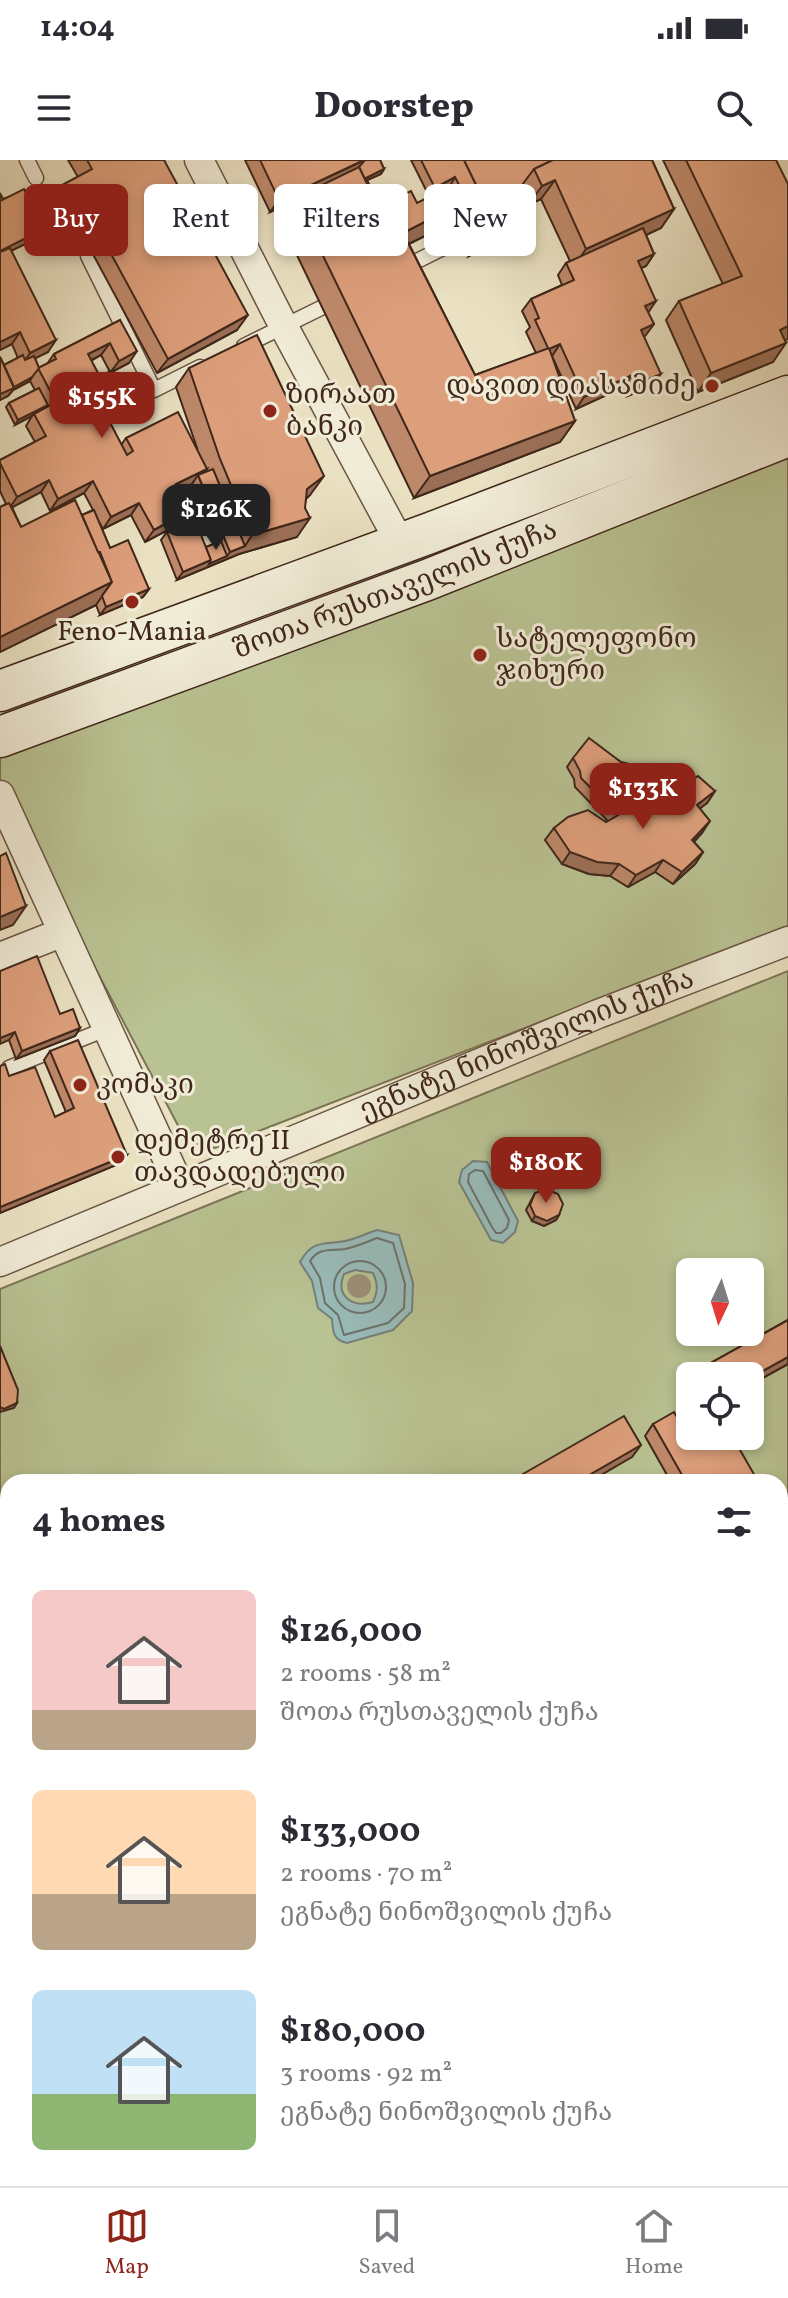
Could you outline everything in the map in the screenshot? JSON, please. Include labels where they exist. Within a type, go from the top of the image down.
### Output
[{"type":"main road","name":"შოთა რუსთაველის ქუჩა","points":[[0,691],[788,396]]},
{"type":"main road","name":"შოთა რუსთაველის ქუჩა","points":[[0,737],[427,580],[788,436]]},
{"type":"street","points":[[199,160],[400,543]]},
{"type":"street","points":[[0,795],[180,1187]]},
{"type":"street","points":[[0,957],[61,933]]},
{"type":"street","name":"ეგნატე ნინოშვილის ქუჩა","points":[[0,1262],[598,1014],[788,941]]},
{"type":"lane","points":[[27,160],[36,178]]},
{"type":"lane","points":[[88,256],[154,390],[323,307]]},
{"type":"lane","points":[[397,271],[427,256]]},
{"type":"lane","points":[[9,1068],[106,1029]]},
{"type":"green space","points":[[788,448],[788,926],[215,1148],[197,1144],[183,1135],[0,787],[0,754]]},
{"type":"green space","points":[[788,971],[788,1474],[0,1474],[0,1289]]},
{"type":"water","points":[[473,1161],[487,1162],[518,1221],[515,1232],[503,1243],[491,1240],[459,1182],[462,1170]]},
{"type":"water","points":[[377,1230],[399,1235],[413,1283],[412,1311],[393,1330],[342,1342],[333,1332],[332,1319],[318,1308],[312,1281],[300,1262],[314,1246],[349,1240]],"holes":[[[355,1270],[373,1273],[377,1288],[373,1302],[358,1303],[347,1298],[342,1288],[344,1274]]]},
{"type":"building","points":[[87,160],[164,160],[177,184],[144,184],[144,256],[216,256],[248,315],[168,359],[112,256],[128,256],[128,184],[64,184],[92,169]]},
{"type":"building","points":[[260,160],[364,160],[313,184],[274,184],[274,189]]},
{"type":"building","points":[[365,160],[380,160],[384,169],[366,178],[367,184],[359,167]]},
{"type":"building","points":[[421,160],[464,160],[476,184],[458,184],[455,177],[442,184],[433,184]]},
{"type":"building","points":[[464,160],[553,160],[534,169],[523,184],[476,184]]},
{"type":"building","points":[[553,160],[652,160],[674,209],[586,249],[555,180],[542,186],[534,169]]},
{"type":"building","points":[[686,160],[776,160],[788,184],[788,326],[780,330],[786,343],[711,373],[679,301],[742,276]]},
{"type":"building","points":[[359,167],[367,184],[324,184]]},
{"type":"building","points":[[24,189],[24,239],[0,251],[0,201]]},
{"type":"building","points":[[411,191],[417,203],[424,200],[424,222],[408,230],[408,192]]},
{"type":"building","points":[[643,228],[654,254],[638,261],[656,301],[645,306],[654,324],[641,330],[661,374],[637,384],[632,375],[584,397],[560,344],[548,348],[535,320],[539,318],[531,299],[574,280],[566,263]]},
{"type":"building","points":[[408,243],[475,375],[549,348],[575,421],[430,476],[323,256],[408,256]]},
{"type":"building","points":[[10,248],[56,340],[30,353],[20,332],[0,342],[0,252]]},
{"type":"building","points":[[120,320],[137,351],[119,361],[110,343],[88,354],[100,377],[110,371],[116,381],[94,392],[127,455],[133,451],[126,438],[178,412],[207,469],[176,484],[181,492],[165,501],[174,519],[154,530],[139,503],[111,517],[93,481],[58,499],[49,480],[17,497],[0,463],[0,460],[46,436],[34,414],[56,402],[38,368],[56,359],[54,354]]},
{"type":"building","points":[[257,335],[324,476],[307,489],[305,508],[310,518],[252,535],[220,459],[189,368]]},
{"type":"building","points":[[23,355],[25,360],[34,356],[39,368],[32,377],[14,387],[4,365]]},
{"type":"building","points":[[0,357],[14,388],[0,394]]},
{"type":"building","points":[[39,388],[48,405],[18,420],[9,403]]},
{"type":"building","points":[[213,469],[245,546],[230,552],[198,475]]},
{"type":"building","points":[[75,500],[112,582],[0,637],[0,507],[9,503],[21,527]]},
{"type":"building","points":[[94,510],[110,548],[128,540],[149,589],[106,607],[102,596],[112,582],[82,515]]},
{"type":"building","points":[[195,520],[211,560],[183,572],[167,532]]},
{"type":"building","points":[[221,541],[227,556],[209,564],[211,560],[206,547]]},
{"type":"building","points":[[589,738],[621,762],[642,767],[655,787],[648,798],[617,815],[581,778],[573,758]]},
{"type":"building","points":[[698,776],[715,791],[697,805],[710,821],[692,840],[703,852],[682,872],[663,860],[636,875],[619,864],[597,862],[570,852],[554,828],[568,817],[588,810],[606,822],[648,798],[668,796]]},
{"type":"building","points":[[6,853],[26,906],[0,917],[0,856]]},
{"type":"building","points":[[37,956],[60,1014],[73,1009],[80,1028],[22,1051],[15,1032],[0,1038],[0,971]]},
{"type":"building","points":[[78,1040],[127,1155],[0,1207],[0,1066],[5,1064],[9,1076],[35,1067],[55,1117],[74,1108],[50,1051]]},
{"type":"building","points":[[546,1189],[558,1194],[563,1204],[559,1215],[547,1221],[535,1216],[530,1205],[535,1193]]},
{"type":"building","points":[[788,1320],[788,1357],[764,1370],[764,1362],[713,1362],[741,1346],[764,1346],[764,1333]]},
{"type":"building","points":[[0,1346],[18,1390],[17,1403],[4,1409],[0,1407]]},
{"type":"building","points":[[674,1412],[676,1450],[740,1450],[754,1474],[681,1474],[653,1424]]},
{"type":"building","points":[[624,1416],[641,1445],[591,1474],[523,1474]]},
{"type":"place","name":"დავით დიასამიძე","points":[[712,386]]},
{"type":"place","name":"ზირაათ ბანკი","points":[[270,411]]},
{"type":"place","name":"Feno-Mania","points":[[132,602]]},
{"type":"place","name":"სატელეფონო ჯიხური","points":[[480,655]]},
{"type":"place","name":"კომაკი","points":[[80,1085]]},
{"type":"place","name":"დემეტრე II თავდადებული","points":[[118,1157]]}]
